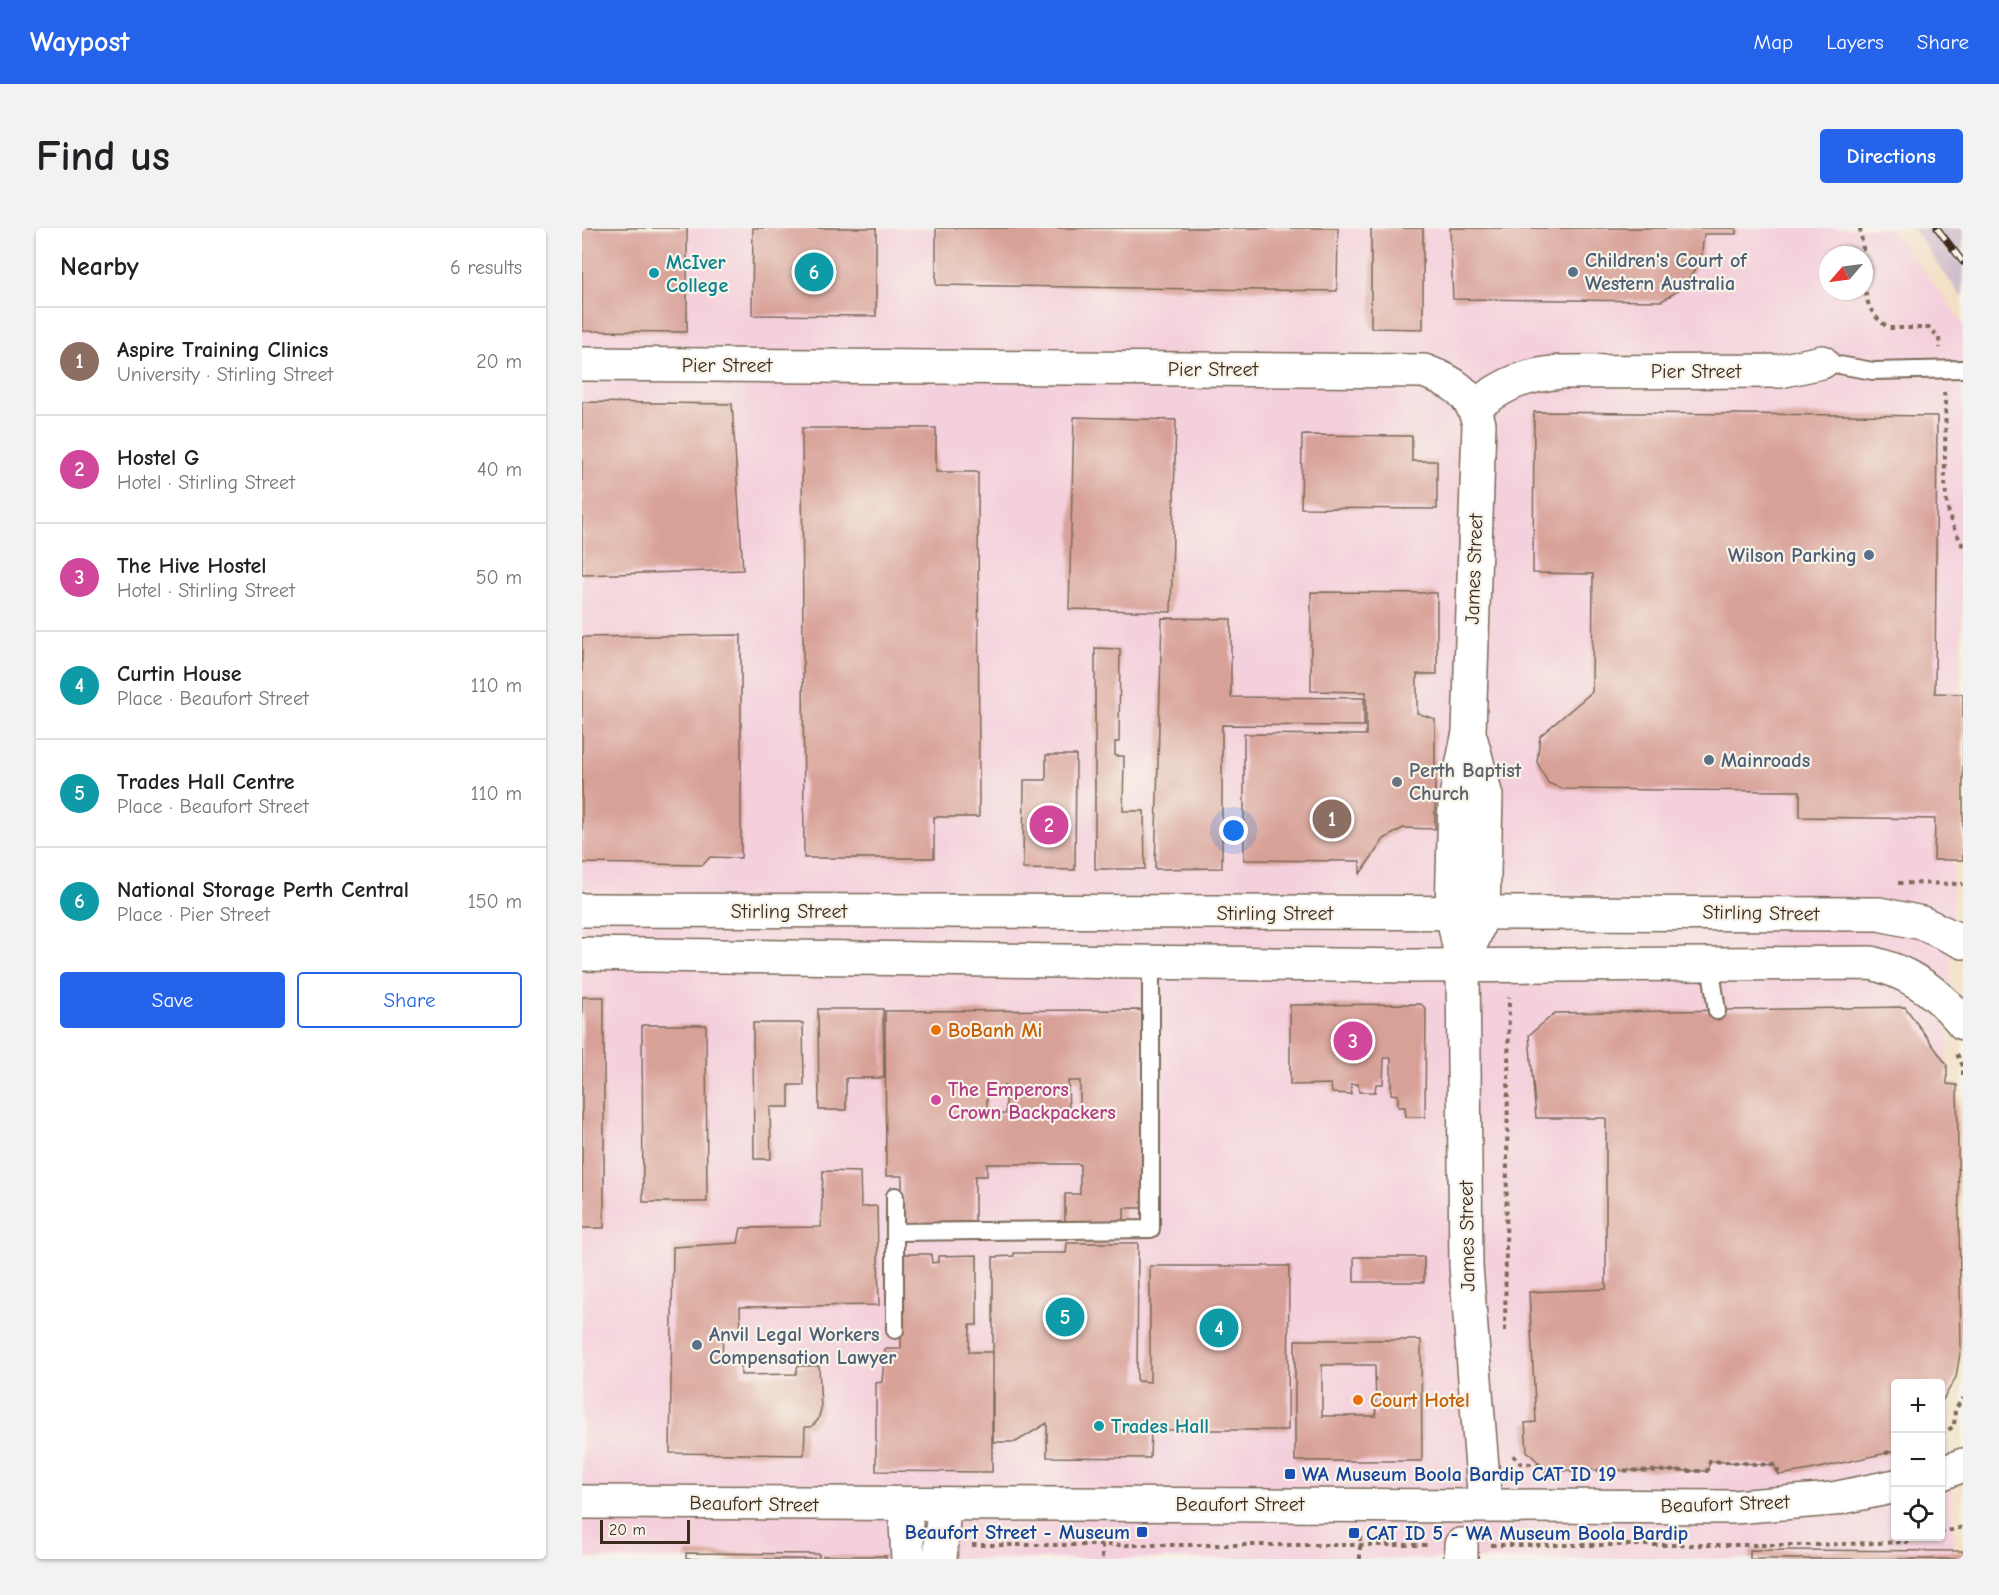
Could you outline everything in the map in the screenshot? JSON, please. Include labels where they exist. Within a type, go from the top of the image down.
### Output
[{"type":"street","name":"Pier Street","points":[[582,364],[1424,371],[1447,379],[1475,406],[1502,386],[1536,375],[1561,372],[1780,371],[1822,362]]},
{"type":"street","name":"James Street","points":[[1475,406],[1479,424],[1469,732],[1455,801],[1468,912],[1463,966],[1466,1266],[1477,1429],[1484,1470],[1485,1505]]},
{"type":"street","name":"Stirling Street","points":[[582,910],[1879,914],[1922,923],[1963,942]]},
{"type":"street","points":[[1604,912],[1629,928],[1681,930],[1694,935],[1701,943],[1710,963]]},
{"type":"street","points":[[582,954],[1463,966],[1871,963],[1904,974],[1942,998],[1963,1023]]},
{"type":"street","points":[[1945,1472],[1963,1465]]},
{"type":"street","name":"Beaufort Street","points":[[582,1502],[1734,1508],[1833,1499],[1891,1487]]},
{"type":"street","points":[[904,1505],[908,1559]]},
{"type":"street","points":[[940,1552],[944,1505]]},
{"type":"lane","points":[[1822,362],[1873,371],[1963,369]]},
{"type":"lane","points":[[895,1232],[1151,1229],[1151,963]]},
{"type":"lane","points":[[1710,963],[1717,1011]]},
{"type":"lane","points":[[894,1196],[895,1330]]},
{"type":"path","points":[[1860,228],[1863,246]]},
{"type":"path","points":[[1505,1338],[1509,996],[1514,991]]},
{"type":"path","points":[[1945,1431],[1954,1427],[1955,1410],[1963,1398]]},
{"type":"path","points":[[1509,1450],[1520,1463],[1541,1465],[1546,1470],[1707,1471],[1710,1461],[1774,1465],[1779,1475],[1790,1473]]},
{"type":"path","points":[[1874,1456],[1891,1452]]},
{"type":"path","points":[[1945,1532],[1963,1527]]},
{"type":"path","points":[[940,1552],[1102,1545],[1461,1552],[1910,1541]]},
{"type":"path","points":[[1102,1545],[1102,1559]]},
{"type":"shaded area","points":[[582,228],[1891,228],[1963,323],[1963,585],[1947,1065],[1952,1390],[1945,1413],[1955,1559],[582,1559]]},
{"type":"shaded area","points":[[1912,228],[1963,228],[1963,299],[1916,233]]},
{"type":"building","name":"McIver College","points":[[582,228],[687,228],[687,332],[582,331]]},
{"type":"building","points":[[753,228],[876,228],[876,316],[752,315]]},
{"type":"building","points":[[936,228],[1338,228],[1337,291],[936,285]]},
{"type":"building","points":[[1371,228],[1423,228],[1423,329],[1371,328]]},
{"type":"building","name":"Children's Court of Western Australia","points":[[1450,228],[1736,228],[1736,234],[1704,234],[1701,259],[1685,286],[1662,301],[1453,299]]},
{"type":"building","points":[[582,402],[732,404],[743,570],[582,575]]},
{"type":"building","name":"Mainroads","points":[[1534,412],[1937,416],[1935,693],[1963,694],[1963,860],[1934,860],[1935,819],[1800,817],[1800,791],[1563,789],[1548,783],[1537,762],[1540,736],[1592,692],[1593,574],[1533,573]]},
{"type":"building","points":[[1074,417],[1176,420],[1171,612],[1069,609]]},
{"type":"building","points":[[802,428],[936,428],[936,472],[978,472],[979,817],[934,817],[934,858],[804,858]]},
{"type":"building","points":[[1302,435],[1412,436],[1412,461],[1437,461],[1437,509],[1301,508]]},
{"type":"building","points":[[1311,592],[1437,593],[1437,674],[1417,674],[1417,713],[1435,719],[1435,829],[1403,828],[1384,839],[1360,874],[1360,861],[1244,860],[1244,734],[1366,735],[1366,692],[1311,691]]},
{"type":"building","points":[[1162,618],[1231,619],[1231,697],[1364,698],[1364,726],[1222,725],[1222,868],[1155,869]]},
{"type":"building","points":[[741,635],[741,858],[710,857],[703,865],[582,863],[582,637]]},
{"type":"building","points":[[1095,648],[1120,649],[1119,742],[1115,742],[1115,756],[1124,756],[1123,811],[1144,811],[1145,869],[1095,869]]},
{"type":"building","points":[[1046,755],[1076,755],[1075,870],[1023,869],[1024,780],[1046,780]]},
{"type":"building","points":[[582,997],[604,997],[604,1228],[582,1228]]},
{"type":"building","points":[[1421,1004],[1426,1009],[1425,1117],[1406,1117],[1405,1107],[1398,1107],[1398,1095],[1391,1094],[1391,1058],[1384,1058],[1383,1084],[1376,1084],[1375,1092],[1359,1092],[1358,1084],[1351,1084],[1351,1094],[1332,1093],[1331,1084],[1290,1085],[1290,1005]]},
{"type":"building","points":[[1905,1007],[1947,1065],[1947,1084],[1957,1085],[1961,1348],[1956,1377],[1945,1396],[1945,1379],[1891,1379],[1891,1452],[1779,1475],[1774,1465],[1710,1461],[1707,1471],[1546,1470],[1527,1451],[1525,1423],[1536,1422],[1529,1292],[1606,1289],[1606,1118],[1536,1118],[1529,1035],[1555,1013]]},
{"type":"building","points":[[818,1009],[883,1009],[884,1078],[846,1078],[846,1110],[819,1110]]},
{"type":"building","points":[[1142,1010],[1143,1208],[1124,1208],[1124,1224],[1065,1224],[1065,1194],[1080,1194],[1080,1164],[987,1164],[987,1176],[975,1176],[975,1222],[902,1223],[902,1176],[886,1176],[885,1011]],"holes":[[[1068,1081],[1080,1081],[1080,1114],[1069,1114]],[[987,1086],[1006,1086],[1006,1114],[987,1114]]]},
{"type":"building","points":[[753,1023],[803,1023],[804,1085],[789,1085],[789,1107],[770,1107],[771,1159],[754,1159]]},
{"type":"building","points":[[642,1025],[706,1025],[707,1202],[643,1202]]},
{"type":"building","points":[[823,1171],[860,1172],[861,1207],[877,1206],[879,1305],[740,1307],[741,1334],[723,1333],[722,1359],[741,1359],[741,1375],[796,1374],[798,1366],[819,1366],[821,1409],[818,1420],[811,1427],[805,1427],[804,1455],[670,1453],[673,1247],[738,1243],[741,1228],[821,1227]]},
{"type":"building","points":[[1067,1243],[1138,1243],[1137,1381],[1150,1382],[1150,1266],[1289,1266],[1288,1430],[1151,1430],[1150,1458],[1047,1457],[1047,1423],[1016,1442],[993,1442],[993,1257],[1014,1256],[1014,1253],[1066,1253]]},
{"type":"building","points":[[902,1254],[931,1254],[932,1263],[938,1262],[938,1256],[977,1255],[977,1325],[970,1325],[969,1352],[992,1352],[992,1472],[876,1471],[876,1383],[882,1382],[885,1349],[901,1349]]},
{"type":"building","points":[[1354,1257],[1424,1257],[1424,1282],[1354,1282]]},
{"type":"building","points":[[1295,1340],[1421,1340],[1422,1461],[1295,1461]],"holes":[[[1322,1365],[1375,1365],[1376,1416],[1322,1416]]]},
{"type":"building","points":[[1750,1550],[1963,1551],[1963,1559],[1750,1559]]},
{"type":"building","points":[[686,1553],[819,1554],[819,1559],[686,1559]]},
{"type":"building","points":[[823,1556],[886,1556],[886,1559],[823,1559]]},
{"type":"railway","points":[[1937,228],[1963,262]]},
{"type":"place","name":"National Storage Perth Central","points":[[814,272]]},
{"type":"place","name":"Children's Court of Western Australia","points":[[1573,272]]},
{"type":"place","name":"McIver College","points":[[654,273]]},
{"type":"place","name":"Wilson Parking","points":[[1869,555]]},
{"type":"place","name":"Mainroads","points":[[1709,760]]},
{"type":"place","name":"Perth Baptist Church","points":[[1397,782]]},
{"type":"place","name":"Aspire Training Clinics","points":[[1332,819]]},
{"type":"place","name":"Hostel G","points":[[1049,825]]},
{"type":"place","name":"BoBanh Mi","points":[[936,1030]]},
{"type":"place","name":"The Hive Hostel","points":[[1353,1041]]},
{"type":"place","name":"The Emperors Crown Backpackers","points":[[936,1100]]},
{"type":"place","name":"Trades Hall Centre","points":[[1065,1317]]},
{"type":"place","name":"Curtin House","points":[[1219,1328]]},
{"type":"place","name":"Anvil Legal Workers Compensation Lawyer","points":[[697,1345]]},
{"type":"place","name":"Court Hotel","points":[[1358,1400]]},
{"type":"place","name":"Trades Hall","points":[[1099,1426]]},
{"type":"place","name":"WA Museum Boola Bardip CAT ID 19","points":[[1290,1474]]},
{"type":"place","name":"Beaufort Street - Museum","points":[[1142,1532]]},
{"type":"place","name":"CAT ID 5 - WA Museum Boola Bardip","points":[[1354,1533]]}]
